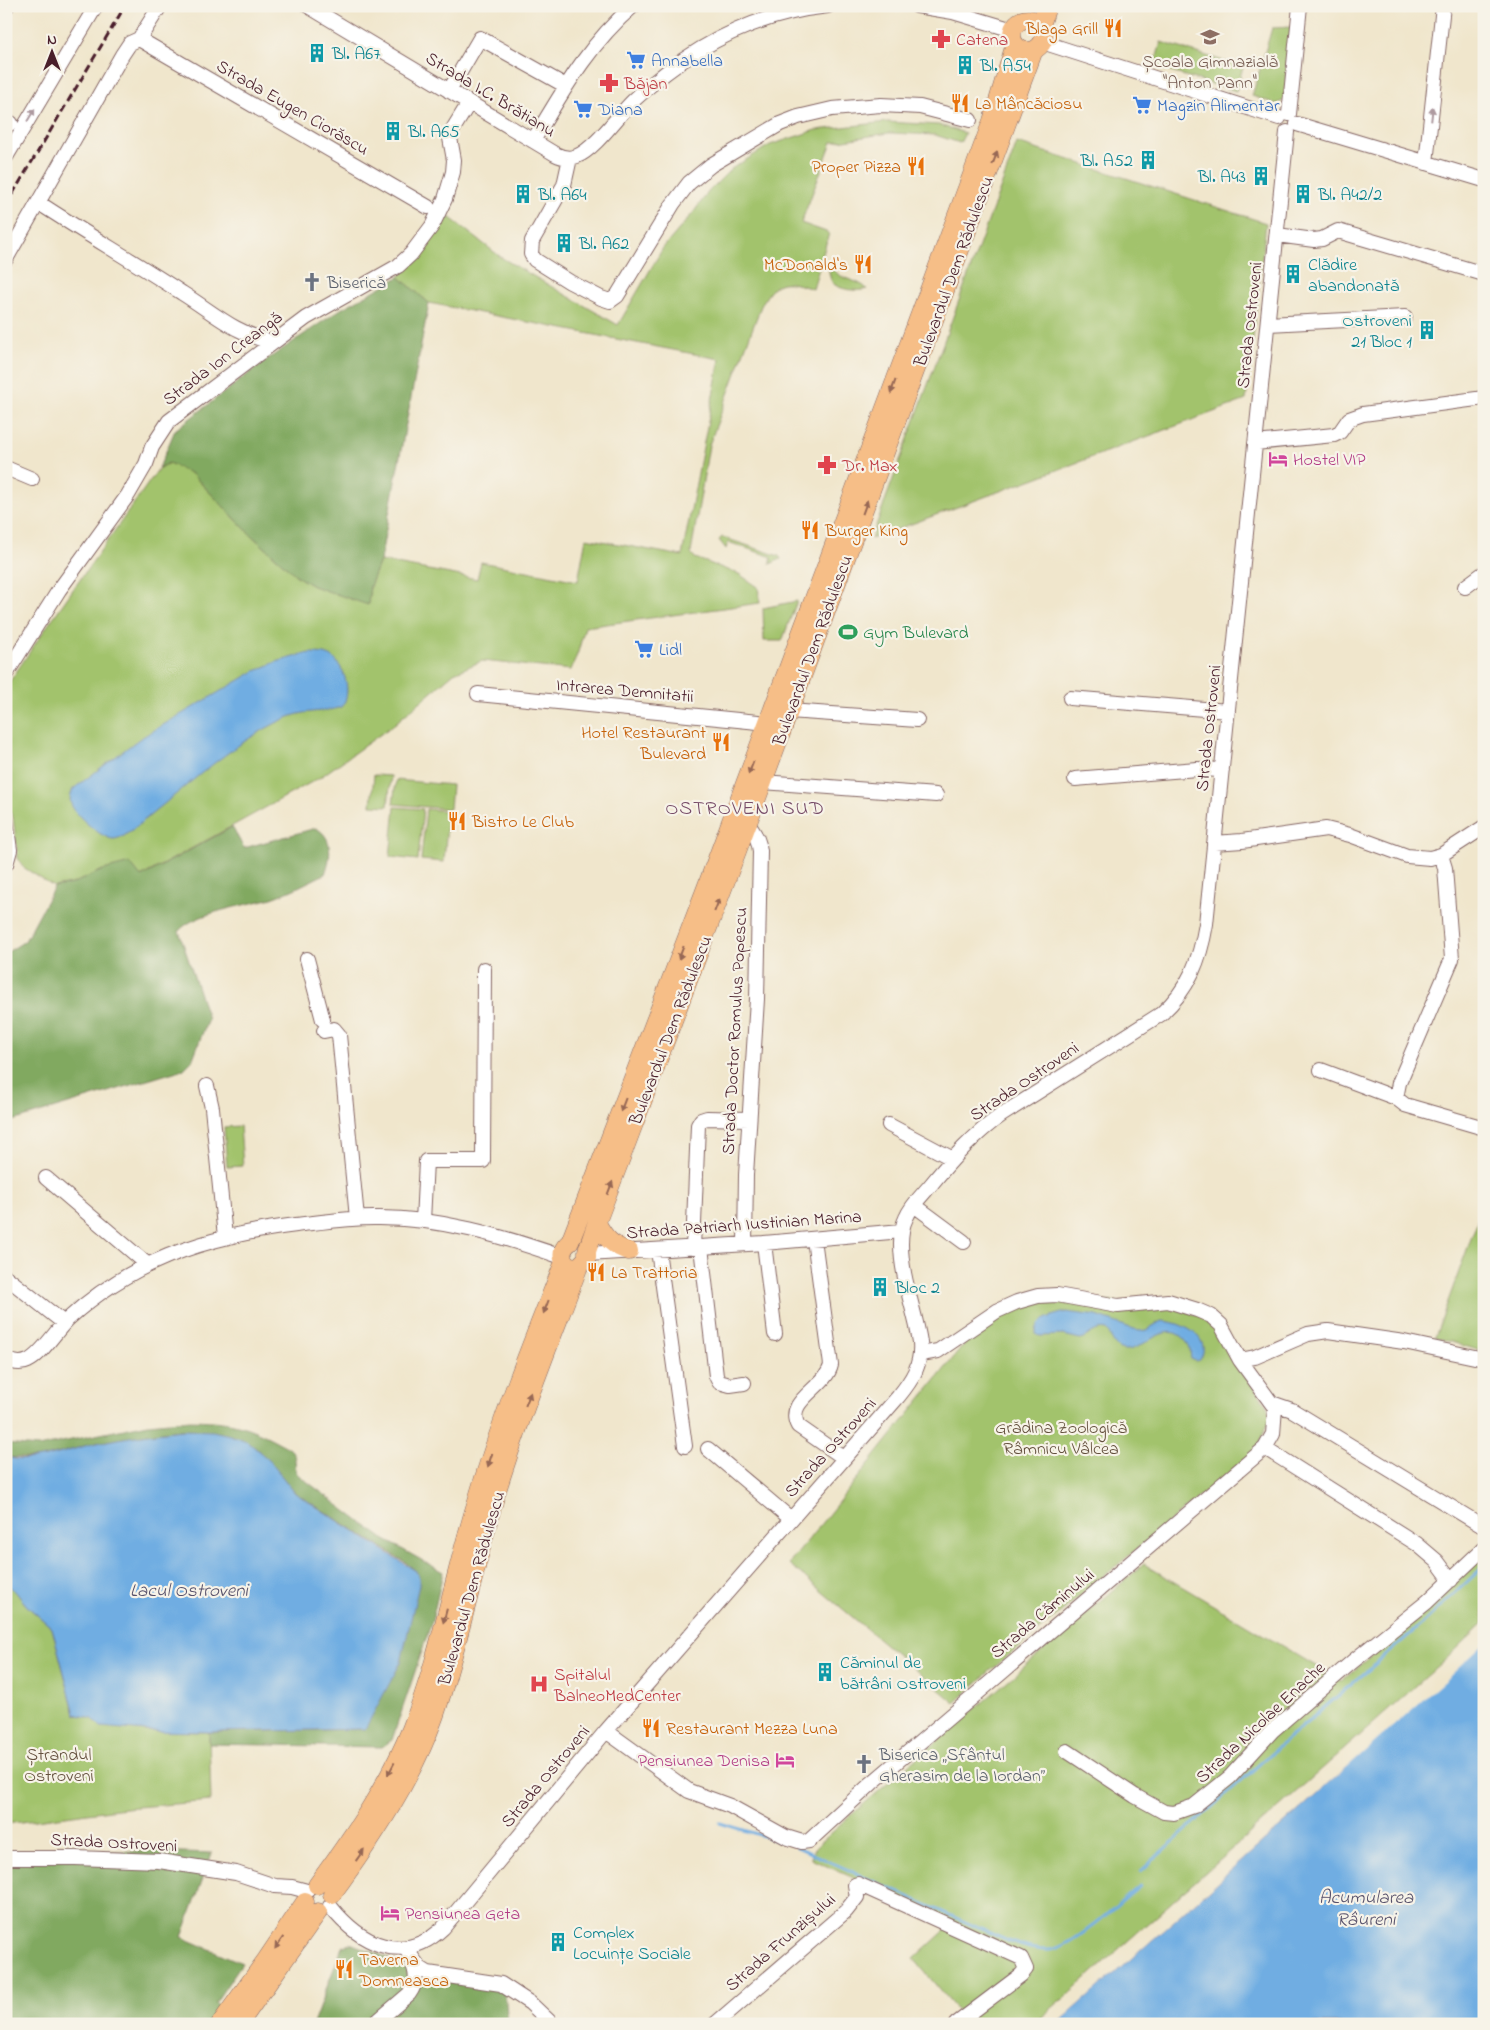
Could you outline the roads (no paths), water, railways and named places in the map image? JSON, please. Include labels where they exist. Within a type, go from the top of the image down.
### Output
[{"type":"main road","name":"Bulevardul Dem Rădulescu","points":[[240,2024],[317,1900],[383,1785],[410,1731],[420,1704],[464,1545],[500,1429],[573,1254],[768,723],[835,564],[1039,39],[1047,6]]},
{"type":"main road","points":[[1032,20],[1039,39],[1023,50],[1020,25],[1032,20]]},
{"type":"main road","name":"Bulevardul Dem Rădulescu","points":[[573,1254],[597,1223],[789,711],[835,564],[992,122],[1020,25]]},
{"type":"main road","points":[[597,1223],[602,1233],[610,1242],[621,1249],[629,1251]]},
{"type":"main road","name":"Bulevardul Dem Rădulescu","points":[[220,2024],[271,1953],[317,1900]]},
{"type":"street","points":[[6,157],[96,6]]},
{"type":"street","points":[[6,258],[122,55],[130,43],[139,39],[160,6]]},
{"type":"street","name":"Strada I.C. Brătianu","points":[[308,6],[555,154],[570,158]]},
{"type":"street","points":[[533,141],[566,86],[598,39],[633,6]]},
{"type":"street","points":[[828,6],[790,12],[746,26],[710,42],[661,75],[629,104],[583,153],[570,158],[564,185],[532,241],[530,248],[535,260],[570,282],[610,301],[616,296],[689,183],[719,160],[780,124],[798,117],[832,109],[881,106],[908,106],[936,110],[970,120]]},
{"type":"street","points":[[917,6],[1020,25]]},
{"type":"street","name":"Strada Ostroveni","points":[[6,1858],[146,1859],[236,1873],[274,1886],[292,1887],[317,1900],[335,1924],[383,1946],[406,1948],[426,1941],[452,1918],[606,1731],[915,1375],[921,1354],[918,1331],[902,1258],[902,1231],[906,1217],[953,1159],[992,1121],[1152,1020],[1178,998],[1193,973],[1204,941],[1300,6]]},
{"type":"street","points":[[1426,163],[1443,6]]},
{"type":"street","points":[[449,91],[480,38],[566,86]]},
{"type":"street","name":"Strada Eugen Ciorăscu","points":[[139,39],[428,207]]},
{"type":"street","points":[[1039,39],[1288,122],[1484,180]]},
{"type":"street","name":"Strada Ion Creangă","points":[[6,674],[59,590],[128,495],[146,464],[152,447],[169,421],[306,318],[398,266],[411,254],[432,226],[445,199],[453,172],[454,160],[450,138],[453,129],[469,103]]},
{"type":"street","points":[[39,203],[183,293],[234,328],[250,336],[272,342]]},
{"type":"street","points":[[1277,235],[1314,240],[1322,239],[1338,231],[1484,274]]},
{"type":"street","points":[[1268,324],[1405,318]]},
{"type":"street","points":[[1255,443],[1334,435],[1340,432],[1349,419],[1363,414],[1484,398]]},
{"type":"street","points":[[6,468],[32,480]]},
{"type":"street","points":[[1465,587],[1484,573]]},
{"type":"street","name":"Intrarea Demnitatii","points":[[478,694],[768,723]]},
{"type":"street","points":[[1070,698],[1228,711]]},
{"type":"street","points":[[789,711],[916,720]]},
{"type":"street","points":[[1075,779],[1197,769],[1222,770]]},
{"type":"street","points":[[763,782],[936,795]]},
{"type":"street","points":[[6,821],[10,850],[6,864]]},
{"type":"street","name":"Strada Doctor Romulus Popescu","points":[[745,1244],[749,1120],[758,999],[760,850],[760,843],[755,833],[747,824]]},
{"type":"street","points":[[1214,843],[1326,829],[1344,832],[1407,856],[1430,858],[1441,856],[1484,827]]},
{"type":"street","points":[[1396,1098],[1399,1083],[1420,1038],[1452,959],[1445,868],[1441,856]]},
{"type":"street","points":[[307,959],[323,1025],[334,1029],[339,1035],[357,1218]]},
{"type":"street","points":[[423,1221],[426,1160],[483,1161],[484,969]]},
{"type":"street","points":[[1321,1070],[1396,1098],[1405,1105],[1484,1128]]},
{"type":"street","points":[[207,1086],[212,1108],[225,1237]]},
{"type":"street","points":[[744,1383],[724,1385],[719,1382],[716,1376],[697,1247],[698,1125],[701,1120],[707,1118],[749,1120]]},
{"type":"street","points":[[889,1125],[953,1159]]},
{"type":"street","points":[[46,1178],[148,1265]]},
{"type":"street","points":[[914,1205],[964,1242]]},
{"type":"street","name":"Strada Patriarh Iustinian Marina","points":[[6,1359],[13,1363],[27,1362],[89,1300],[106,1287],[148,1265],[192,1247],[225,1237],[260,1230],[357,1218],[423,1221],[466,1228],[540,1249],[573,1254],[764,1243],[902,1231]]},
{"type":"street","points":[[814,1239],[831,1365],[825,1379],[796,1407],[794,1419],[798,1426],[844,1458]]},
{"type":"street","points":[[764,1243],[774,1334]]},
{"type":"street","points":[[658,1250],[685,1446]]},
{"type":"street","points":[[6,1278],[64,1323]]},
{"type":"street","points":[[921,1354],[938,1351],[997,1311],[1017,1302],[1038,1296],[1057,1295],[1118,1306],[1158,1301],[1178,1304],[1216,1320],[1225,1331],[1240,1360],[1262,1392],[1274,1405],[1292,1410],[1484,1527]]},
{"type":"street","points":[[1240,1360],[1255,1356],[1308,1334],[1328,1331],[1404,1342],[1484,1359]]},
{"type":"street","name":"Strada Căminului","points":[[606,1731],[690,1791],[730,1806],[786,1837],[802,1842],[809,1841],[879,1777],[1265,1448],[1273,1434],[1274,1405]]},
{"type":"street","points":[[1265,1448],[1417,1544],[1437,1561],[1451,1580]]},
{"type":"street","points":[[708,1449],[791,1519]]},
{"type":"street","name":"Strada Nicolae Enache","points":[[1067,1751],[1135,1796],[1164,1812],[1174,1813],[1194,1806],[1230,1777],[1272,1731],[1352,1662],[1427,1602],[1484,1548]]},
{"type":"street","name":"Strada Frunzișului","points":[[715,2024],[846,1911],[857,1897],[855,1885],[858,1884],[1021,1958],[1026,1969],[1022,1975],[956,2024]]},
{"type":"street","points":[[374,2024],[409,1994],[413,1988],[416,1971],[406,1948]]},
{"type":"street","points":[[406,1948],[420,1968],[428,1973],[500,1984],[530,2003],[552,2024]]},
{"type":"water","points":[[309,653],[330,656],[341,667],[347,689],[345,702],[341,707],[295,715],[267,728],[224,756],[124,836],[113,839],[102,835],[73,809],[70,796],[73,789],[139,739],[255,671],[276,662]]},
{"type":"water","points":[[1066,1312],[1097,1316],[1139,1331],[1146,1330],[1161,1321],[1177,1324],[1193,1332],[1199,1338],[1203,1352],[1200,1360],[1191,1359],[1188,1344],[1180,1335],[1171,1332],[1128,1350],[1118,1348],[1107,1330],[1103,1329],[1080,1339],[1064,1335],[1040,1336],[1036,1334],[1039,1325],[1046,1318]]},
{"type":"water","name":"Lacul Ostroveni","points":[[182,1430],[213,1431],[247,1441],[269,1460],[295,1493],[416,1571],[419,1577],[419,1585],[401,1662],[365,1729],[209,1732],[146,1731],[101,1727],[93,1719],[75,1714],[52,1628],[6,1584],[6,1457],[17,1459],[40,1458],[108,1441]]},
{"type":"water","name":"Acumularea Râureni","points":[[1484,1642],[1484,2024],[1057,2024],[1297,1812]]},
{"type":"waterway","points":[[1141,1871],[1283,1743],[1423,1623],[1484,1566]]},
{"type":"waterway","points":[[720,1823],[780,1841]]},
{"type":"waterway","points":[[797,1847],[1008,1941],[1039,1950],[1049,1950],[1071,1941],[1096,1923],[1140,1886]]},
{"type":"railway","points":[[6,205],[125,6]]},
{"type":"place","name":"Blaga Grill","points":[[1113,28]]},
{"type":"place","name":"Școala Gimnazială \"Anton Pann\"","points":[[1210,37]]},
{"type":"place","name":"Catena","points":[[941,39]]},
{"type":"place","name":"Bl. A67","points":[[317,53]]},
{"type":"place","name":"Annabella","points":[[636,60]]},
{"type":"place","name":"Bl. A54","points":[[965,65]]},
{"type":"place","name":"Băjan","points":[[609,83]]},
{"type":"place","name":"La Mâncăciosu","points":[[960,103]]},
{"type":"place","name":"Magzin Alimentar","points":[[1142,105]]},
{"type":"place","name":"Diana","points":[[583,109]]},
{"type":"place","name":"Bl. A65","points":[[393,131]]},
{"type":"place","name":"Bl. A52","points":[[1148,160]]},
{"type":"place","name":"Proper Pizza","points":[[916,166]]},
{"type":"place","name":"Bl. A43","points":[[1261,176]]},
{"type":"place","name":"Bl. A64","points":[[523,194]]},
{"type":"place","name":"Bl. A42/2","points":[[1303,194]]},
{"type":"place","name":"Bl. A62","points":[[564,243]]},
{"type":"place","name":"McDonald's","points":[[863,264]]},
{"type":"place","name":"Clădire abandonată","points":[[1293,274]]},
{"type":"place","name":"Biserică","points":[[312,282]]},
{"type":"place","name":"Ostroveni 21 Bloc 1","points":[[1427,330]]},
{"type":"place","name":"Hostel VIP","points":[[1278,459]]},
{"type":"place","name":"Dr. Max","points":[[827,465]]},
{"type":"place","name":"Burger King","points":[[810,530]]},
{"type":"place","name":"Gym Bulevard","points":[[848,632]]},
{"type":"place","name":"Lidl","points":[[644,649]]},
{"type":"place","name":"Hotel Restaurant Bulevard","points":[[721,742]]},
{"type":"place","name":"Bistro Le Club","points":[[457,821]]},
{"type":"place","name":"La Trattoria","points":[[596,1272]]},
{"type":"place","name":"Bloc 2","points":[[880,1287]]},
{"type":"place","name":"Căminul de bătrâni Ostroveni","points":[[825,1672]]},
{"type":"place","name":"Spitalul BalneoMedCenter","points":[[539,1684]]},
{"type":"place","name":"Restaurant Mezza Luna","points":[[651,1728]]},
{"type":"place","name":"Pensiunea Denisa","points":[[785,1760]]},
{"type":"place","name":"Biserica „Sfântul Gherasim de la Iordan”","points":[[864,1764]]},
{"type":"place","name":"Pensiunea Geta","points":[[390,1913]]},
{"type":"place","name":"Complex Locuințe Sociale","points":[[558,1942]]},
{"type":"place","name":"Taverna Domneasca","points":[[344,1969]]},
{"type":"district","name":"OSTROVENI SUD","points":[[745,807]]},
{"type":"park label","name":"Grădina Zoologică Râmnicu Vâlcea","points":[[1061,1437]]},
{"type":"park label","name":"Ștrandul Ostroveni","points":[[59,1764]]}]
